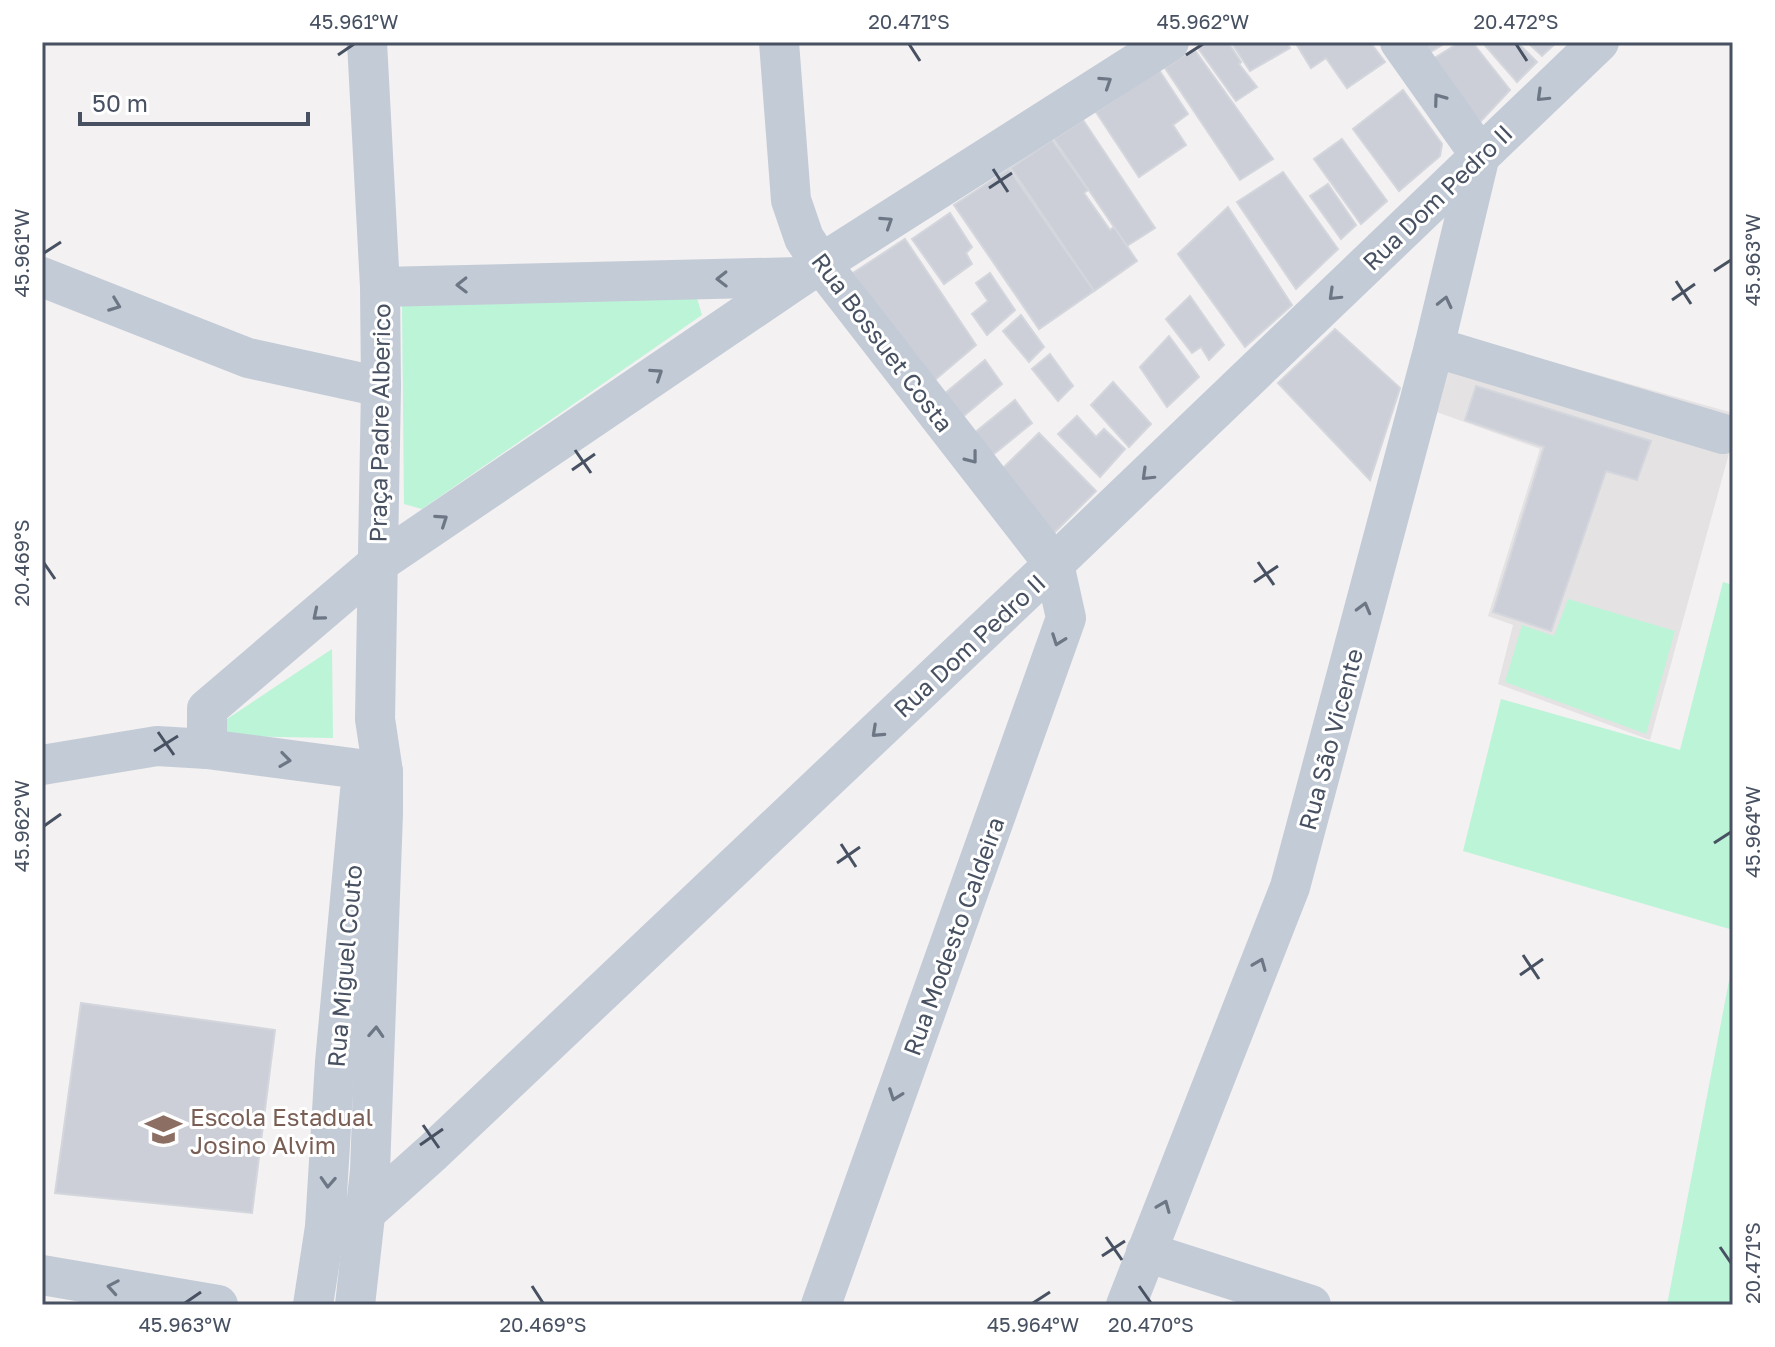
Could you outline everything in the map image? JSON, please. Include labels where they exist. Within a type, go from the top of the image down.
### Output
[{"type":"street","points":[[367,42],[380,287]]},
{"type":"street","name":"Rua Bossuet Costa","points":[[779,42],[791,200],[804,238],[810,270],[1054,564]]},
{"type":"street","points":[[810,270],[1169,42]]},
{"type":"street","points":[[1400,42],[1480,155]]},
{"type":"street","name":"Rua Dom Pedro II","points":[[325,1227],[366,1212],[433,1152],[1599,42]]},
{"type":"street","name":"Rua São Vicente","points":[[1126,1305],[1290,887],[1434,347],[1480,155]]},
{"type":"street","points":[[1415,218],[1431,217],[1442,221],[1457,250]]},
{"type":"street","name":"Praça Padre Alberico","points":[[377,564],[380,287],[810,270]]},
{"type":"street","name":"Praça Padre Alberico","points":[[377,564],[810,270]]},
{"type":"street","points":[[42,277],[248,358],[381,387]]},
{"type":"street","points":[[1434,347],[1723,434]]},
{"type":"street","points":[[157,746],[207,709],[377,564]]},
{"type":"street","points":[[42,765],[157,746],[207,749],[373,771],[377,564]]},
{"type":"street","name":"Rua Modesto Caldeira","points":[[821,1305],[1066,618],[1054,564]]},
{"type":"street","points":[[207,709],[207,749]]},
{"type":"street","name":"Rua Miguel Couto","points":[[355,1305],[366,1212],[372,1111],[373,771]]},
{"type":"street","name":"Rua Miguel Couto","points":[[313,1305],[325,1227],[331,1118],[373,771]]},
{"type":"street","points":[[331,1118],[348,1133],[363,1130],[372,1111],[407,1144],[433,1152]]},
{"type":"street","points":[[1146,1252],[1311,1305]]},
{"type":"street","points":[[42,1275],[218,1305]]},
{"type":"shaded area","points":[[1450,333],[1733,413],[1733,439],[1650,740],[1498,684],[1513,625],[1488,616],[1540,449],[1431,410]]},
{"type":"green space","points":[[696,295],[702,315],[422,509],[404,504],[402,306]]},
{"type":"green space","points":[[1723,582],[1733,585],[1733,930],[1463,851],[1501,699],[1680,750]]},
{"type":"green space","points":[[1568,599],[1675,631],[1646,734],[1505,682],[1522,625],[1554,636]]},
{"type":"green space","points":[[332,649],[333,738],[225,736],[224,721]]},
{"type":"green space","points":[[1733,960],[1733,1305],[1667,1305]]},
{"type":"building","points":[[1207,42],[1228,42],[1241,62],[1239,64],[1257,87],[1236,101],[1198,48]]},
{"type":"building","points":[[1231,42],[1286,42],[1290,48],[1250,71]]},
{"type":"building","points":[[1295,42],[1370,42],[1385,62],[1347,88],[1326,58],[1311,68]]},
{"type":"building","points":[[1422,42],[1447,42],[1429,53]]},
{"type":"building","points":[[1460,42],[1472,42],[1510,90],[1480,122],[1433,59]]},
{"type":"building","points":[[1482,42],[1517,42],[1537,62],[1517,82]]},
{"type":"building","points":[[1527,42],[1557,42],[1542,56]]},
{"type":"building","points":[[1194,49],[1273,159],[1240,180],[1165,68]]},
{"type":"building","points":[[1159,70],[1188,114],[1173,125],[1186,145],[1139,177],[1096,112]]},
{"type":"building","points":[[1403,90],[1442,144],[1440,156],[1399,191],[1353,129]]},
{"type":"building","points":[[1083,120],[1155,228],[1127,246],[1054,139]]},
{"type":"building","points":[[1342,139],[1387,201],[1361,224],[1314,159]]},
{"type":"building","points":[[1052,140],[1088,190],[1084,193],[1110,230],[1114,227],[1137,261],[1094,291],[1011,168]]},
{"type":"building","points":[[1009,169],[1094,291],[1039,329],[954,205]]},
{"type":"building","points":[[1283,172],[1338,249],[1296,289],[1237,202]]},
{"type":"building","points":[[1328,184],[1356,225],[1341,239],[1310,196]]},
{"type":"building","points":[[1228,207],[1292,305],[1245,347],[1178,254]]},
{"type":"building","points":[[950,213],[972,247],[966,253],[972,264],[944,284],[912,239]]},
{"type":"building","points":[[905,239],[976,345],[930,384],[853,273]]},
{"type":"building","points":[[990,273],[1015,310],[987,335],[972,314],[988,301],[976,283]]},
{"type":"building","points":[[1190,296],[1224,345],[1209,360],[1201,347],[1192,353],[1166,319]]},
{"type":"building","points":[[1021,315],[1044,347],[1029,362],[1003,331]]},
{"type":"building","points":[[1335,329],[1400,388],[1370,480],[1278,383]]},
{"type":"building","points":[[1169,336],[1199,377],[1167,407],[1140,367]]},
{"type":"building","points":[[1050,354],[1073,386],[1058,401],[1032,369]]},
{"type":"building","points":[[985,360],[1002,384],[960,419],[943,395]]},
{"type":"building","points":[[1113,382],[1151,424],[1129,447],[1091,405]]},
{"type":"building","points":[[1476,386],[1651,441],[1637,480],[1606,471],[1551,631],[1493,612],[1544,447],[1465,420]]},
{"type":"building","points":[[1015,400],[1032,423],[989,458],[973,434]]},
{"type":"building","points":[[1077,416],[1096,437],[1104,429],[1125,449],[1100,477],[1058,434]]},
{"type":"building","points":[[1039,433],[1096,491],[1054,533],[1000,471]]},
{"type":"building","points":[[81,1003],[275,1030],[252,1213],[55,1193]]},
{"type":"place","name":"Escola Estadual Josino Alvim","points":[[164,1130]]}]
